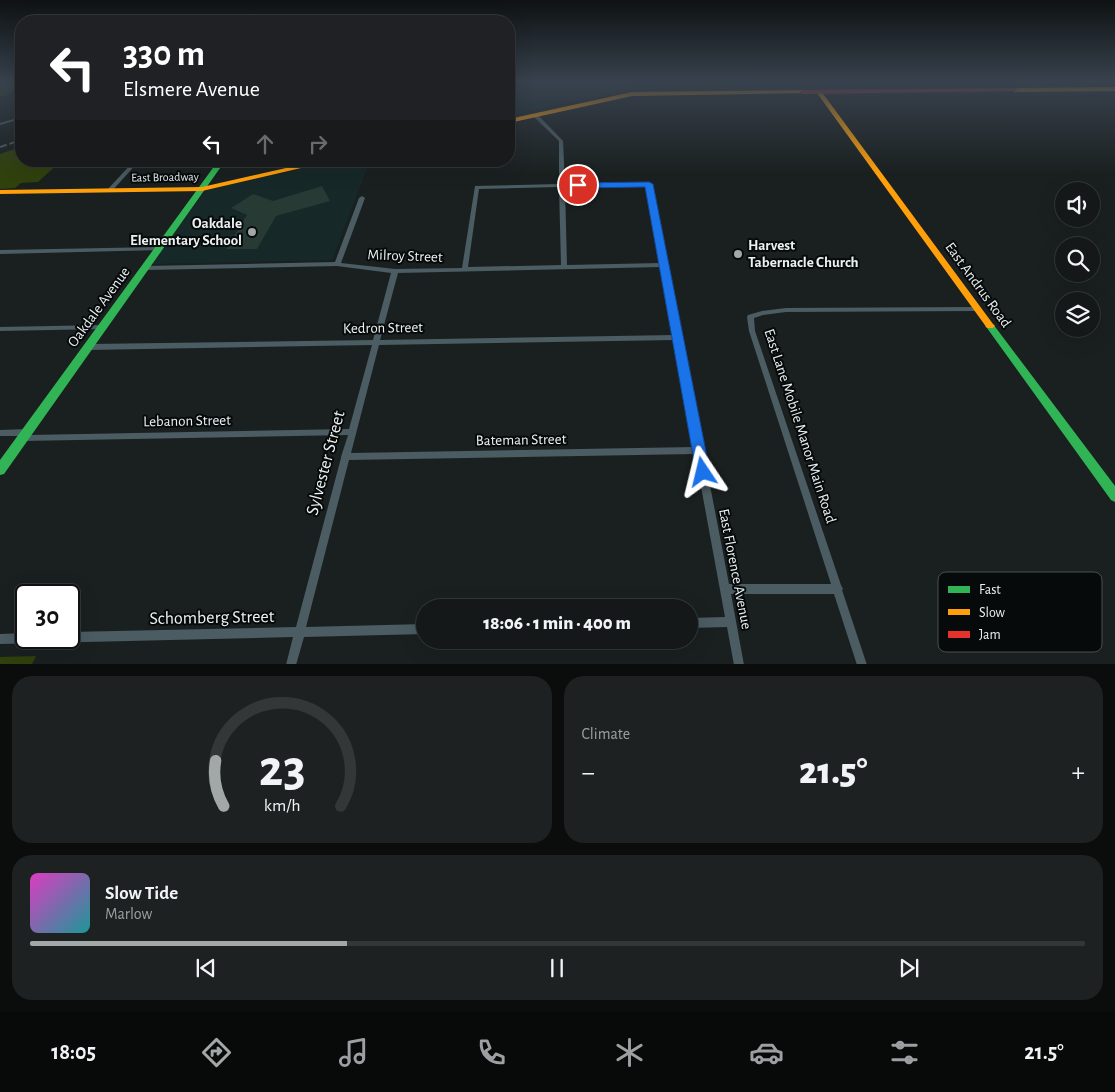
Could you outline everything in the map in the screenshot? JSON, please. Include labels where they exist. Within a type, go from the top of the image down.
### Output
[{"type":"street","points":[[515,120],[549,112]]},
{"type":"street","name":"East Andrus Road","points":[[834,112],[1115,496]]},
{"type":"street","points":[[535,115],[561,141],[564,267]]},
{"type":"street","points":[[12,121],[15,118]]},
{"type":"street","points":[[0,124],[15,120]]},
{"type":"street","points":[[109,190],[131,167]]},
{"type":"street","name":"Oakdale Avenue","points":[[0,470],[218,167]]},
{"type":"street","name":"East Broadway","points":[[0,192],[202,189],[301,167]]},
{"type":"street","name":"East Florence Avenue","points":[[561,186],[649,184],[739,664]]},
{"type":"street","points":[[465,269],[477,186],[561,186]]},
{"type":"street","points":[[338,264],[362,198]]},
{"type":"street","points":[[0,252],[159,249]]},
{"type":"street","name":"Milroy Street","points":[[146,268],[338,264],[395,271],[664,265]]},
{"type":"street","name":"Sylvester Street","points":[[291,664],[344,457],[395,271]]},
{"type":"street","name":"East Lane Mobile Manor Main Road","points":[[862,664],[752,331],[750,317],[762,313],[786,310],[977,309]]},
{"type":"street","points":[[0,329],[103,327]]},
{"type":"street","name":"Kedron Street","points":[[89,347],[678,337]]},
{"type":"street","name":"Lebanon Street","points":[[0,433],[25,435],[351,432]]},
{"type":"street","name":"Bateman Street","points":[[344,457],[699,450]]},
{"type":"street","points":[[725,589],[838,590]]},
{"type":"street","points":[[698,623],[731,622]]},
{"type":"street","name":"Schomberg Street","points":[[0,639],[416,629]]},
{"type":"shaded area","points":[[308,167],[368,167],[332,260],[152,264],[206,190]]},
{"type":"green space","points":[[15,149],[15,167],[54,167],[38,182],[21,183],[15,188],[0,189],[0,154]]},
{"type":"green space","points":[[36,656],[32,664],[0,664],[0,657]]},
{"type":"building","name":"Oakdale Elementary School","points":[[322,186],[330,201],[276,216],[257,249],[226,249],[247,215],[231,208],[253,194],[273,201]]},
{"type":"railway","points":[[0,147],[15,142]]},
{"type":"traffic: fast","points":[[0,470],[218,167]]},
{"type":"traffic: fast","points":[[990,326],[1115,496]]},
{"type":"traffic: slow","points":[[515,120],[550,112]]},
{"type":"traffic: slow","points":[[834,112],[990,326]]},
{"type":"traffic: slow","points":[[0,192],[202,189],[301,167]]},
{"type":"place","name":"Oakdale Elementary School","points":[[252,232]]},
{"type":"place","name":"Harvest Tabernacle Church","points":[[738,254]]},
{"type":"route","points":[[578,185],[649,184],[703,472]]}]
